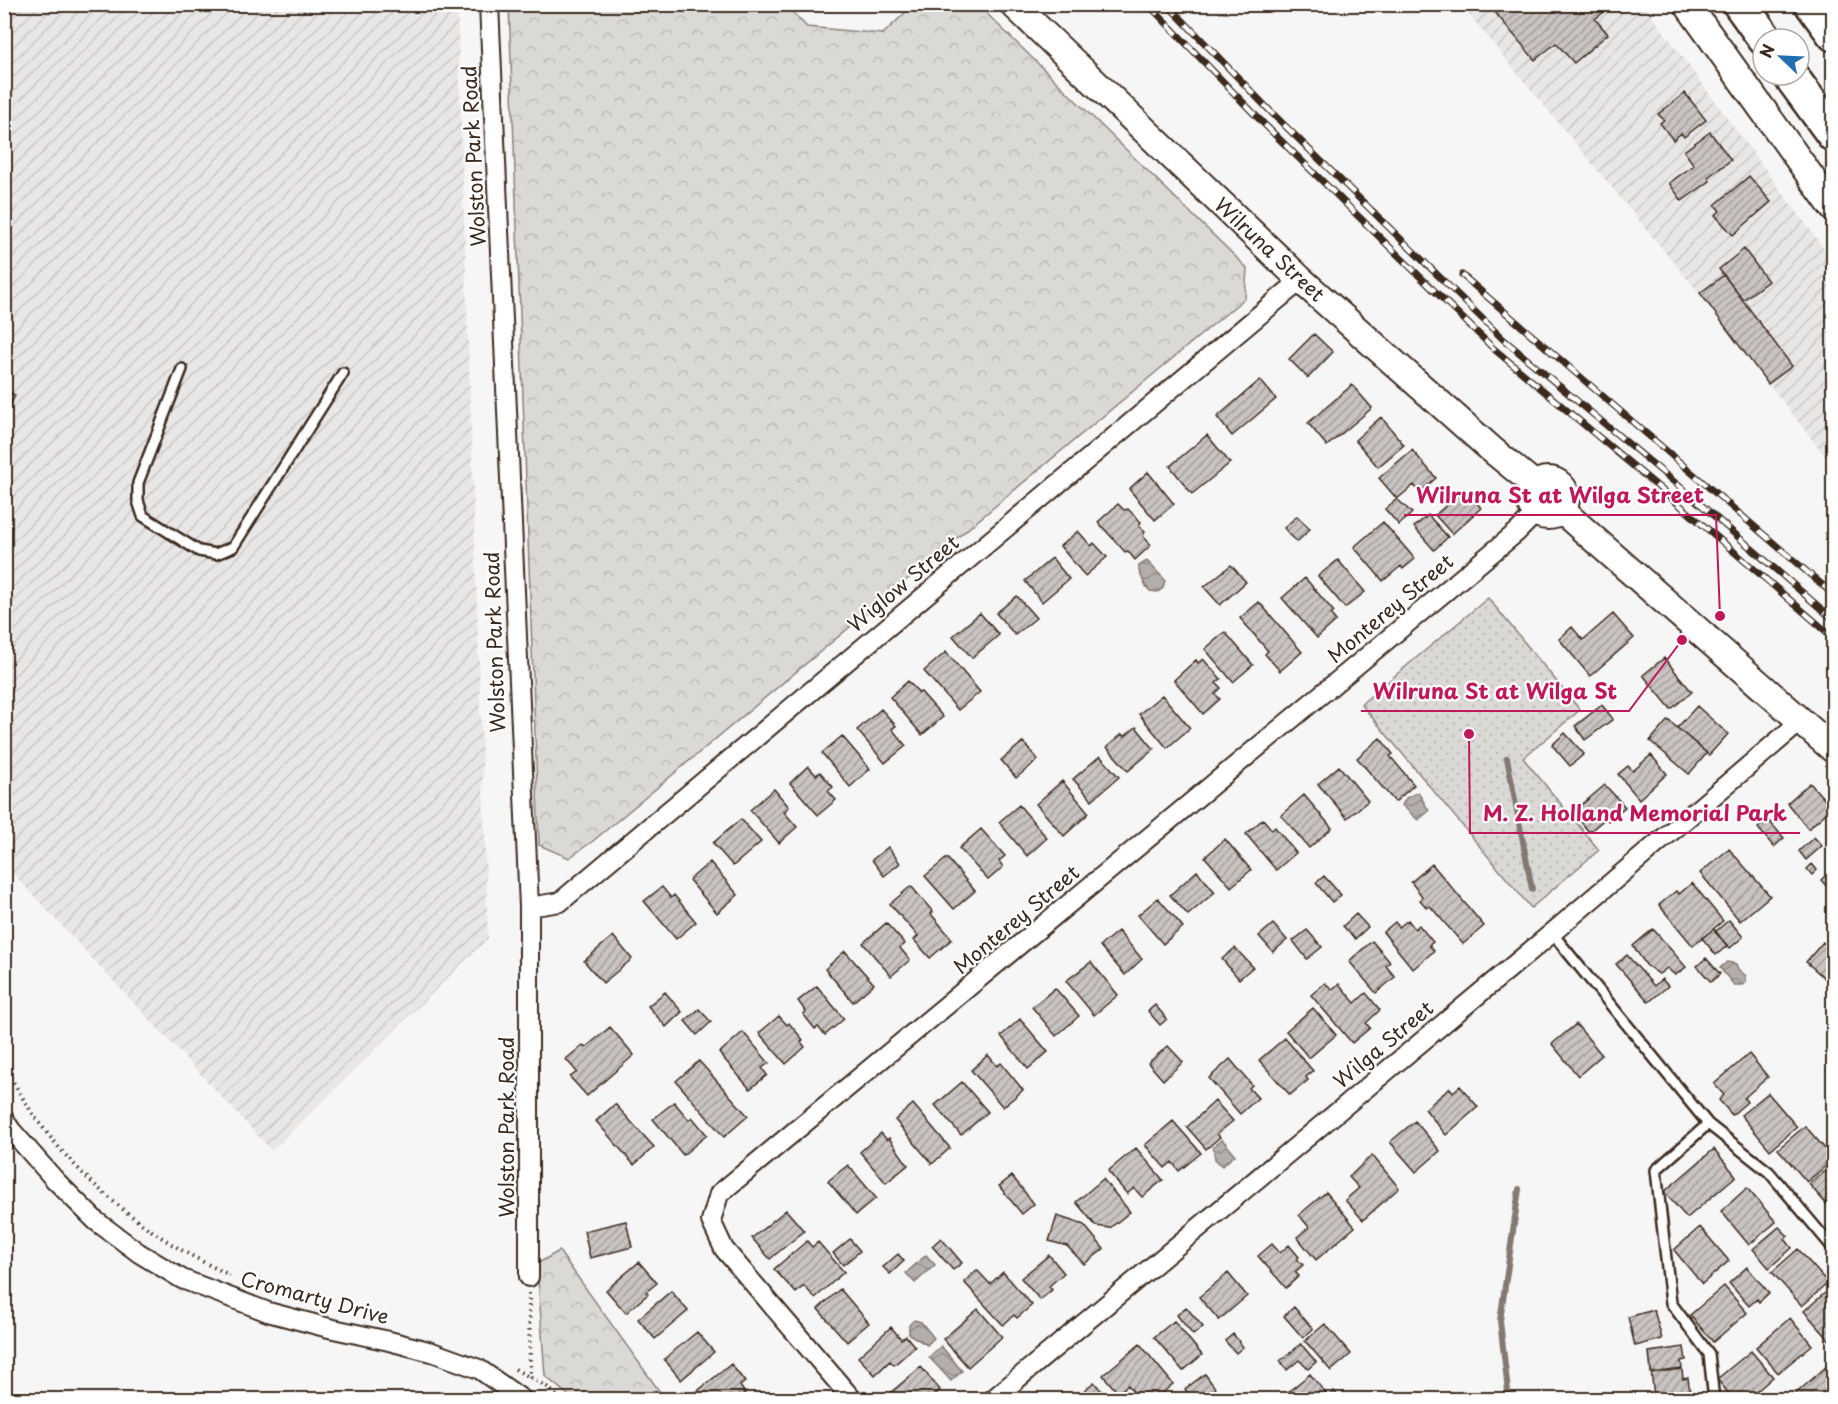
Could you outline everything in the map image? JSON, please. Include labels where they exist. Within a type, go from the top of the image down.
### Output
[{"type":"highway","points":[[1740,4],[1756,27]]},
{"type":"highway","points":[[1812,4],[1833,34]]},
{"type":"highway","points":[[1799,87],[1833,135]]},
{"type":"main road","name":"Wilruna Street","points":[[1013,4],[1301,280],[1491,449],[1535,485],[1544,480],[1560,484],[1564,488],[1566,499],[1549,511]]},
{"type":"main road","points":[[1687,4],[1833,209]]},
{"type":"main road","points":[[1549,511],[1833,750]]},
{"type":"street","name":"Wolston Park Road","points":[[489,4],[529,907],[529,1277]]},
{"type":"street","name":"Wiglow Street","points":[[529,907],[560,902],[1301,280]]},
{"type":"street","name":"Monterey Street","points":[[853,1400],[724,1249],[711,1221],[719,1194],[1517,532],[1549,511]]},
{"type":"street","name":"Wilga Street","points":[[992,1400],[1552,933],[1800,722]]},
{"type":"street","name":"Cromarty Drive","points":[[4,1119],[55,1180],[96,1221],[139,1253],[182,1279],[268,1312],[432,1352],[479,1370],[523,1400]]},
{"type":"lane","points":[[182,369],[138,483],[138,501],[143,516],[199,551],[216,554],[233,547],[343,373]]},
{"type":"lane","points":[[1552,933],[1708,1124],[1768,1172],[1833,1249]]},
{"type":"lane","points":[[1708,1124],[1656,1170],[1671,1303],[1709,1354],[1714,1400]]},
{"type":"path","points":[[4,1067],[40,1125],[101,1190],[141,1223],[185,1252],[235,1278]]},
{"type":"path","points":[[529,1277],[530,1378]]},
{"type":"path","points":[[509,1366],[547,1387],[562,1400]]},
{"type":"shaded area","points":[[5,5],[457,5],[488,938],[272,1151],[5,865]]},
{"type":"shaded area","points":[[1461,5],[1644,5],[1833,261],[1834,453],[1827,459],[1694,287]]},
{"type":"green space","points":[[509,5],[785,5],[807,27],[883,34],[913,5],[978,5],[1247,268],[1245,298],[593,841],[569,858],[539,845]]},
{"type":"green space","points":[[1488,598],[1580,710],[1523,758],[1599,850],[1531,908],[1361,704]]},
{"type":"green space","points":[[559,1251],[665,1399],[573,1399],[545,1376],[537,1264]]},
{"type":"water","points":[[1147,561],[1165,580],[1163,588],[1158,592],[1150,591],[1139,571],[1139,566]]},
{"type":"water","points":[[1418,792],[1429,811],[1418,820],[1402,805],[1406,798]]},
{"type":"water","points":[[1727,962],[1736,964],[1746,976],[1746,982],[1742,985],[1734,985],[1720,968]]},
{"type":"water","points":[[1222,1139],[1235,1155],[1222,1166],[1215,1159],[1213,1147]]},
{"type":"water","points":[[926,1255],[935,1265],[915,1283],[906,1273]]},
{"type":"water","points":[[914,1320],[921,1322],[934,1338],[927,1345],[909,1334],[909,1325]]},
{"type":"water","points":[[941,1346],[962,1371],[951,1381],[929,1357]]},
{"type":"building","points":[[1488,4],[1600,4],[1605,11],[1595,19],[1608,34],[1574,63],[1556,43],[1535,60]]},
{"type":"building","points":[[1685,93],[1706,120],[1684,137],[1681,133],[1673,140],[1660,123],[1664,120],[1658,114]]},
{"type":"building","points":[[1710,132],[1731,160],[1708,177],[1710,181],[1682,201],[1669,183],[1694,165],[1684,151]]},
{"type":"building","points":[[1749,176],[1771,202],[1733,235],[1715,215],[1720,211],[1715,205]]},
{"type":"building","points":[[1744,249],[1768,281],[1743,300],[1719,269]]},
{"type":"building","points":[[1724,275],[1792,366],[1768,384],[1700,293]]},
{"type":"building","points":[[1314,334],[1333,352],[1308,378],[1289,359]]},
{"type":"building","points":[[1260,380],[1276,399],[1232,436],[1217,417]]},
{"type":"building","points":[[1352,385],[1372,408],[1327,446],[1308,423]]},
{"type":"building","points":[[4,390],[15,395],[4,419]]},
{"type":"building","points":[[1381,417],[1404,445],[1378,467],[1355,440]]},
{"type":"building","points":[[1207,435],[1230,463],[1192,494],[1170,466]]},
{"type":"building","points":[[1412,450],[1436,478],[1420,492],[1414,485],[1397,499],[1379,478]]},
{"type":"building","points":[[1148,472],[1174,504],[1155,520],[1129,489]]},
{"type":"building","points":[[1465,489],[1481,508],[1452,534],[1435,515]]},
{"type":"building","points":[[1397,499],[1412,513],[1399,525],[1385,509]]},
{"type":"building","points":[[1118,504],[1124,510],[1128,509],[1141,522],[1139,525],[1145,532],[1143,536],[1151,545],[1135,560],[1098,522]]},
{"type":"building","points":[[1428,515],[1448,537],[1434,550],[1414,527]]},
{"type":"building","points":[[1297,516],[1310,529],[1297,542],[1284,528]]},
{"type":"building","points":[[1383,522],[1415,559],[1403,569],[1401,566],[1383,581],[1354,547]]},
{"type":"building","points":[[1078,531],[1091,546],[1094,543],[1107,557],[1085,576],[1060,546]]},
{"type":"building","points":[[1052,558],[1069,579],[1042,602],[1025,581]]},
{"type":"building","points":[[1338,560],[1365,592],[1345,608],[1318,576]]},
{"type":"building","points":[[1231,565],[1246,582],[1220,605],[1204,587]]},
{"type":"building","points":[[1305,578],[1334,612],[1331,615],[1336,621],[1317,638],[1282,598]]},
{"type":"building","points":[[1017,596],[1036,618],[1015,635],[996,613]]},
{"type":"building","points":[[1259,602],[1302,652],[1280,671],[1265,654],[1268,651],[1240,618]]},
{"type":"building","points":[[980,613],[999,635],[972,658],[953,636]]},
{"type":"building","points":[[1613,614],[1634,638],[1590,676],[1559,639],[1572,627],[1583,640]]},
{"type":"building","points":[[1225,632],[1253,665],[1233,682],[1205,649]]},
{"type":"building","points":[[946,652],[980,692],[958,710],[924,671]]},
{"type":"building","points":[[1664,658],[1692,692],[1671,709],[1643,675]]},
{"type":"building","points":[[1203,659],[1221,679],[1216,683],[1221,688],[1215,694],[1220,699],[1203,714],[1174,680],[1196,660],[1198,663]]},
{"type":"building","points":[[908,681],[943,717],[922,735],[890,697]]},
{"type":"building","points":[[1162,695],[1190,728],[1167,748],[1139,714]]},
{"type":"building","points":[[1602,705],[1613,719],[1585,740],[1575,726]]},
{"type":"building","points":[[1697,706],[1728,734],[1709,755],[1677,728]]},
{"type":"building","points":[[881,709],[896,726],[892,729],[906,746],[885,763],[857,730]]},
{"type":"building","points":[[1668,720],[1707,753],[1689,774],[1650,741]]},
{"type":"building","points":[[1136,727],[1154,749],[1128,771],[1107,747],[1122,734],[1124,737]]},
{"type":"building","points":[[1565,733],[1584,754],[1570,766],[1552,745]]},
{"type":"building","points":[[842,736],[870,769],[850,787],[822,753]]},
{"type":"building","points":[[1380,738],[1393,754],[1390,756],[1414,785],[1395,802],[1357,758]]},
{"type":"building","points":[[1023,742],[1038,760],[1016,778],[1001,760]]},
{"type":"building","points":[[1651,755],[1667,774],[1639,799],[1618,774],[1628,766],[1633,771]]},
{"type":"building","points":[[1100,756],[1119,777],[1092,800],[1073,779]]},
{"type":"building","points":[[808,766],[816,775],[820,772],[833,787],[828,791],[836,800],[818,815],[790,783]]},
{"type":"building","points":[[1339,766],[1368,801],[1347,818],[1318,784]]},
{"type":"building","points":[[1062,781],[1089,813],[1064,836],[1036,804]]},
{"type":"building","points":[[1810,783],[1832,808],[1808,829],[1787,803]]},
{"type":"building","points":[[1605,785],[1625,807],[1608,821],[1606,818],[1589,832],[1573,812]]},
{"type":"building","points":[[774,789],[789,807],[784,812],[797,827],[779,843],[750,810]]},
{"type":"building","points":[[1304,795],[1332,828],[1309,848],[1281,815]]},
{"type":"building","points":[[1019,805],[1047,838],[1027,856],[999,822]]},
{"type":"building","points":[[741,819],[761,842],[733,866],[713,843]]},
{"type":"building","points":[[1263,819],[1272,830],[1275,827],[1296,853],[1276,870],[1246,834]]},
{"type":"building","points":[[1768,820],[1784,838],[1774,847],[1758,828]]},
{"type":"building","points":[[981,829],[1005,856],[999,861],[1003,867],[988,880],[959,848]]},
{"type":"building","points":[[1814,837],[1822,846],[1806,860],[1799,851]]},
{"type":"building","points":[[1225,839],[1251,870],[1231,887],[1205,857]]},
{"type":"building","points":[[888,847],[900,863],[884,876],[872,860]]},
{"type":"building","points":[[1729,849],[1770,896],[1740,921],[1700,873]]},
{"type":"building","points":[[947,858],[975,891],[954,909],[925,876]]},
{"type":"building","points":[[710,862],[738,895],[717,913],[689,880]]},
{"type":"building","points":[[1432,864],[1484,926],[1463,944],[1430,906],[1427,908],[1420,900],[1422,896],[1411,882]]},
{"type":"building","points":[[1812,864],[1817,870],[1812,875],[1807,869]]},
{"type":"building","points":[[1197,871],[1215,892],[1188,915],[1170,895]]},
{"type":"building","points":[[1828,873],[1834,879],[1834,886],[1829,889],[1821,880]]},
{"type":"building","points":[[1324,876],[1341,895],[1332,902],[1316,883]]},
{"type":"building","points":[[1692,883],[1723,921],[1693,946],[1659,905],[1676,891],[1679,894]]},
{"type":"building","points":[[911,886],[952,939],[930,958],[914,940],[918,936],[890,904]]},
{"type":"building","points":[[662,887],[671,898],[674,895],[696,922],[676,939],[644,901]]},
{"type":"building","points":[[1158,898],[1183,927],[1163,944],[1138,915]]},
{"type":"building","points":[[1356,914],[1368,927],[1355,939],[1343,926]]},
{"type":"building","points":[[1408,920],[1415,929],[1419,925],[1433,942],[1429,945],[1434,951],[1413,969],[1383,932],[1395,922],[1399,927]]},
{"type":"building","points":[[1729,920],[1743,937],[1730,948],[1715,932]]},
{"type":"building","points":[[886,923],[905,944],[900,948],[910,960],[891,976],[863,943]]},
{"type":"building","points":[[1273,924],[1287,940],[1273,952],[1259,936]]},
{"type":"building","points":[[1653,929],[1686,967],[1675,975],[1667,968],[1659,974],[1646,965],[1633,946]]},
{"type":"building","points":[[1714,929],[1727,946],[1716,955],[1702,938]]},
{"type":"building","points":[[1307,930],[1322,947],[1307,959],[1293,941]]},
{"type":"building","points":[[1118,931],[1142,959],[1125,975],[1100,946]]},
{"type":"building","points":[[613,936],[632,959],[603,983],[584,961]]},
{"type":"building","points":[[1372,941],[1390,962],[1386,966],[1395,977],[1376,993],[1349,961]]},
{"type":"building","points":[[1823,942],[1834,951],[1834,986],[1806,962]]},
{"type":"building","points":[[1235,948],[1253,967],[1239,979],[1222,959]]},
{"type":"building","points":[[845,951],[874,984],[853,1002],[825,969]]},
{"type":"building","points":[[1627,955],[1654,986],[1662,979],[1668,986],[1649,1002],[1616,964]]},
{"type":"building","points":[[1706,958],[1720,974],[1711,982],[1697,966]]},
{"type":"building","points":[[1091,962],[1118,995],[1094,1015],[1066,981]]},
{"type":"building","points":[[1325,983],[1332,989],[1339,984],[1355,1003],[1366,993],[1380,1010],[1366,1023],[1370,1028],[1352,1043],[1311,995]]},
{"type":"building","points":[[817,986],[844,1019],[825,1035],[818,1027],[815,1029],[803,1014],[806,1012],[798,1001]]},
{"type":"building","points":[[1055,988],[1079,1016],[1056,1036],[1032,1007]]},
{"type":"building","points":[[665,992],[682,1012],[666,1027],[648,1006]]},
{"type":"building","points":[[1155,1005],[1167,1019],[1160,1025],[1148,1011]]},
{"type":"building","points":[[1313,1008],[1336,1035],[1309,1058],[1286,1031]]},
{"type":"building","points":[[699,1009],[711,1022],[697,1035],[685,1021]]},
{"type":"building","points":[[779,1016],[787,1025],[789,1023],[803,1040],[801,1042],[805,1047],[786,1064],[759,1033]]},
{"type":"building","points":[[1020,1019],[1048,1052],[1028,1069],[1001,1036]]},
{"type":"building","points":[[1576,1024],[1602,1055],[1578,1076],[1552,1044]]},
{"type":"building","points":[[610,1027],[634,1055],[587,1096],[570,1077],[577,1072],[566,1059],[583,1045],[585,1048]]},
{"type":"building","points":[[743,1032],[769,1063],[762,1068],[767,1075],[750,1089],[719,1053]]},
{"type":"building","points":[[1285,1038],[1313,1071],[1306,1077],[1308,1080],[1290,1095],[1259,1060]]},
{"type":"building","points":[[1168,1046],[1183,1062],[1163,1080],[1148,1063]]},
{"type":"building","points":[[1749,1054],[1768,1077],[1744,1098],[1747,1102],[1732,1115],[1719,1100],[1724,1095],[1714,1084]]},
{"type":"building","points":[[988,1055],[997,1066],[1001,1063],[1023,1090],[1003,1107],[971,1070]]},
{"type":"building","points":[[1230,1059],[1252,1085],[1249,1088],[1258,1098],[1240,1114],[1209,1078]]},
{"type":"building","points":[[699,1061],[748,1116],[724,1137],[676,1081]]},
{"type":"building","points":[[962,1082],[988,1112],[961,1135],[935,1105]]},
{"type":"building","points":[[1460,1086],[1478,1107],[1446,1135],[1425,1109],[1450,1088],[1453,1092]]},
{"type":"building","points":[[1768,1093],[1797,1127],[1770,1150],[1741,1115]]},
{"type":"building","points":[[1215,1101],[1233,1121],[1217,1134],[1220,1137],[1206,1149],[1187,1127]]},
{"type":"building","points":[[674,1102],[689,1120],[692,1117],[707,1135],[683,1155],[653,1119]]},
{"type":"building","points":[[615,1104],[654,1147],[634,1165],[596,1121]]},
{"type":"building","points":[[913,1104],[950,1148],[932,1164],[895,1120]]},
{"type":"building","points":[[1173,1121],[1201,1153],[1179,1171],[1172,1162],[1165,1168],[1145,1145]]},
{"type":"building","points":[[1415,1121],[1440,1151],[1416,1172],[1390,1142]]},
{"type":"building","points":[[1805,1126],[1834,1159],[1807,1182],[1778,1149]]},
{"type":"building","points":[[881,1133],[887,1140],[889,1138],[908,1165],[886,1183],[860,1152]]},
{"type":"building","points":[[1136,1148],[1163,1180],[1142,1197],[1134,1188],[1127,1194],[1108,1171]]},
{"type":"building","points":[[1714,1149],[1736,1176],[1687,1218],[1664,1192]]},
{"type":"building","points":[[1372,1155],[1399,1188],[1363,1220],[1345,1200],[1359,1188],[1349,1177]]},
{"type":"building","points":[[1834,1164],[1834,1213],[1809,1184]]},
{"type":"building","points":[[848,1165],[876,1198],[856,1215],[828,1181]]},
{"type":"building","points":[[1012,1176],[1034,1204],[1022,1214],[999,1186]]},
{"type":"building","points":[[1103,1179],[1130,1212],[1110,1228],[1096,1226],[1076,1202]]},
{"type":"building","points":[[1747,1188],[1776,1222],[1749,1245],[1721,1211]]},
{"type":"building","points":[[1326,1192],[1355,1227],[1316,1260],[1297,1237],[1309,1227],[1299,1215]]},
{"type":"building","points":[[786,1210],[804,1231],[770,1259],[752,1238]]},
{"type":"building","points":[[1057,1216],[1084,1225],[1104,1249],[1084,1264],[1067,1246],[1049,1241]]},
{"type":"building","points":[[626,1221],[632,1247],[590,1258],[584,1231]]},
{"type":"building","points":[[1700,1227],[1729,1261],[1702,1284],[1674,1250]]},
{"type":"building","points":[[1779,1227],[1788,1236],[1785,1239],[1792,1248],[1769,1268],[1753,1249]]},
{"type":"building","points":[[941,1238],[962,1263],[953,1270],[932,1246]]},
{"type":"building","points":[[850,1239],[860,1251],[843,1265],[833,1253]]},
{"type":"building","points":[[807,1241],[812,1247],[818,1242],[844,1272],[815,1298],[804,1286],[796,1293],[774,1269]]},
{"type":"building","points":[[1272,1244],[1280,1253],[1289,1245],[1303,1265],[1295,1272],[1299,1276],[1286,1288],[1258,1256]]},
{"type":"building","points":[[1798,1249],[1828,1283],[1802,1306],[1772,1272]]},
{"type":"building","points":[[898,1254],[904,1261],[890,1274],[883,1267]]},
{"type":"building","points":[[1049,1255],[1064,1273],[1049,1286],[1052,1290],[1040,1300],[1021,1278]]},
{"type":"building","points":[[639,1262],[657,1283],[626,1313],[606,1290]]},
{"type":"building","points":[[1747,1267],[1769,1293],[1759,1302],[1757,1299],[1749,1306],[1729,1283]]},
{"type":"building","points":[[977,1270],[990,1284],[1003,1272],[1032,1305],[1017,1318],[1014,1315],[1003,1325],[964,1282]]},
{"type":"building","points":[[1228,1273],[1247,1296],[1219,1320],[1199,1297]]},
{"type":"building","points":[[1724,1286],[1747,1313],[1713,1342],[1690,1315]]},
{"type":"building","points":[[1831,1288],[1834,1291],[1833,1344],[1804,1311]]},
{"type":"building","points":[[840,1289],[869,1323],[847,1342],[818,1309]]},
{"type":"building","points":[[671,1291],[688,1311],[655,1339],[638,1319]]},
{"type":"building","points":[[1186,1307],[1203,1327],[1193,1335],[1177,1315]]},
{"type":"building","points":[[1294,1307],[1313,1329],[1303,1338],[1284,1316]]},
{"type":"building","points":[[978,1309],[1002,1337],[968,1367],[943,1339]]},
{"type":"building","points":[[1654,1310],[1662,1339],[1635,1346],[1628,1317]]},
{"type":"building","points":[[1790,1318],[1812,1345],[1778,1373],[1756,1347]]},
{"type":"building","points":[[1174,1321],[1202,1355],[1183,1371],[1154,1337]]},
{"type":"building","points":[[1325,1324],[1351,1354],[1331,1371],[1305,1341]]},
{"type":"building","points":[[891,1327],[901,1339],[906,1336],[915,1347],[894,1365],[890,1361],[875,1375],[858,1357]]},
{"type":"building","points":[[697,1332],[714,1352],[681,1380],[664,1359]]},
{"type":"building","points":[[1233,1334],[1243,1347],[1236,1353],[1225,1341]]},
{"type":"building","points":[[1140,1344],[1173,1384],[1154,1400],[1140,1400],[1128,1385],[1118,1393],[1103,1375]]},
{"type":"building","points":[[1301,1344],[1316,1362],[1308,1369],[1299,1360],[1287,1370],[1280,1361]]},
{"type":"building","points":[[1684,1347],[1686,1360],[1681,1361],[1683,1379],[1688,1378],[1690,1393],[1654,1397],[1649,1352]]},
{"type":"building","points":[[1684,1347],[1686,1360],[1681,1361],[1682,1369],[1651,1373],[1649,1352]]},
{"type":"building","points":[[1751,1351],[1773,1377],[1747,1400],[1734,1400],[1717,1379]]},
{"type":"building","points":[[731,1364],[745,1382],[740,1386],[745,1393],[736,1400],[698,1400],[694,1394]]},
{"type":"building","points":[[1827,1366],[1834,1374],[1834,1400],[1796,1400],[1793,1396]]},
{"type":"building","points":[[921,1367],[940,1390],[929,1400],[893,1400],[889,1394]]},
{"type":"building","points":[[1205,1374],[1216,1389],[1202,1400],[1192,1400],[1185,1389]]},
{"type":"building","points":[[1310,1374],[1328,1396],[1334,1391],[1341,1400],[1296,1400],[1289,1391]]},
{"type":"building","points":[[1094,1382],[1109,1400],[1073,1400]]},
{"type":"building","points":[[764,1393],[769,1400],[756,1400]]},
{"type":"building","points":[[1692,1397],[1692,1400],[1666,1400]]},
{"type":"waterway","points":[[1507,758],[1532,889]]},
{"type":"waterway","points":[[1509,1400],[1500,1321],[1519,1189]]},
{"type":"railway","points":[[1148,4],[1263,123],[1494,349],[1834,638]]},
{"type":"railway","points":[[1167,4],[1273,114],[1503,339],[1691,496],[1834,620]]},
{"type":"railway","points":[[1462,275],[1834,595]]},
{"type":"place","name":"Wilruna St at Wilga Street","points":[[1720,616]]},
{"type":"place","name":"Wilruna St at Wilga St","points":[[1682,640]]},
{"type":"place","name":"M. Z. Holland Memorial Park","points":[[1469,734]]}]
